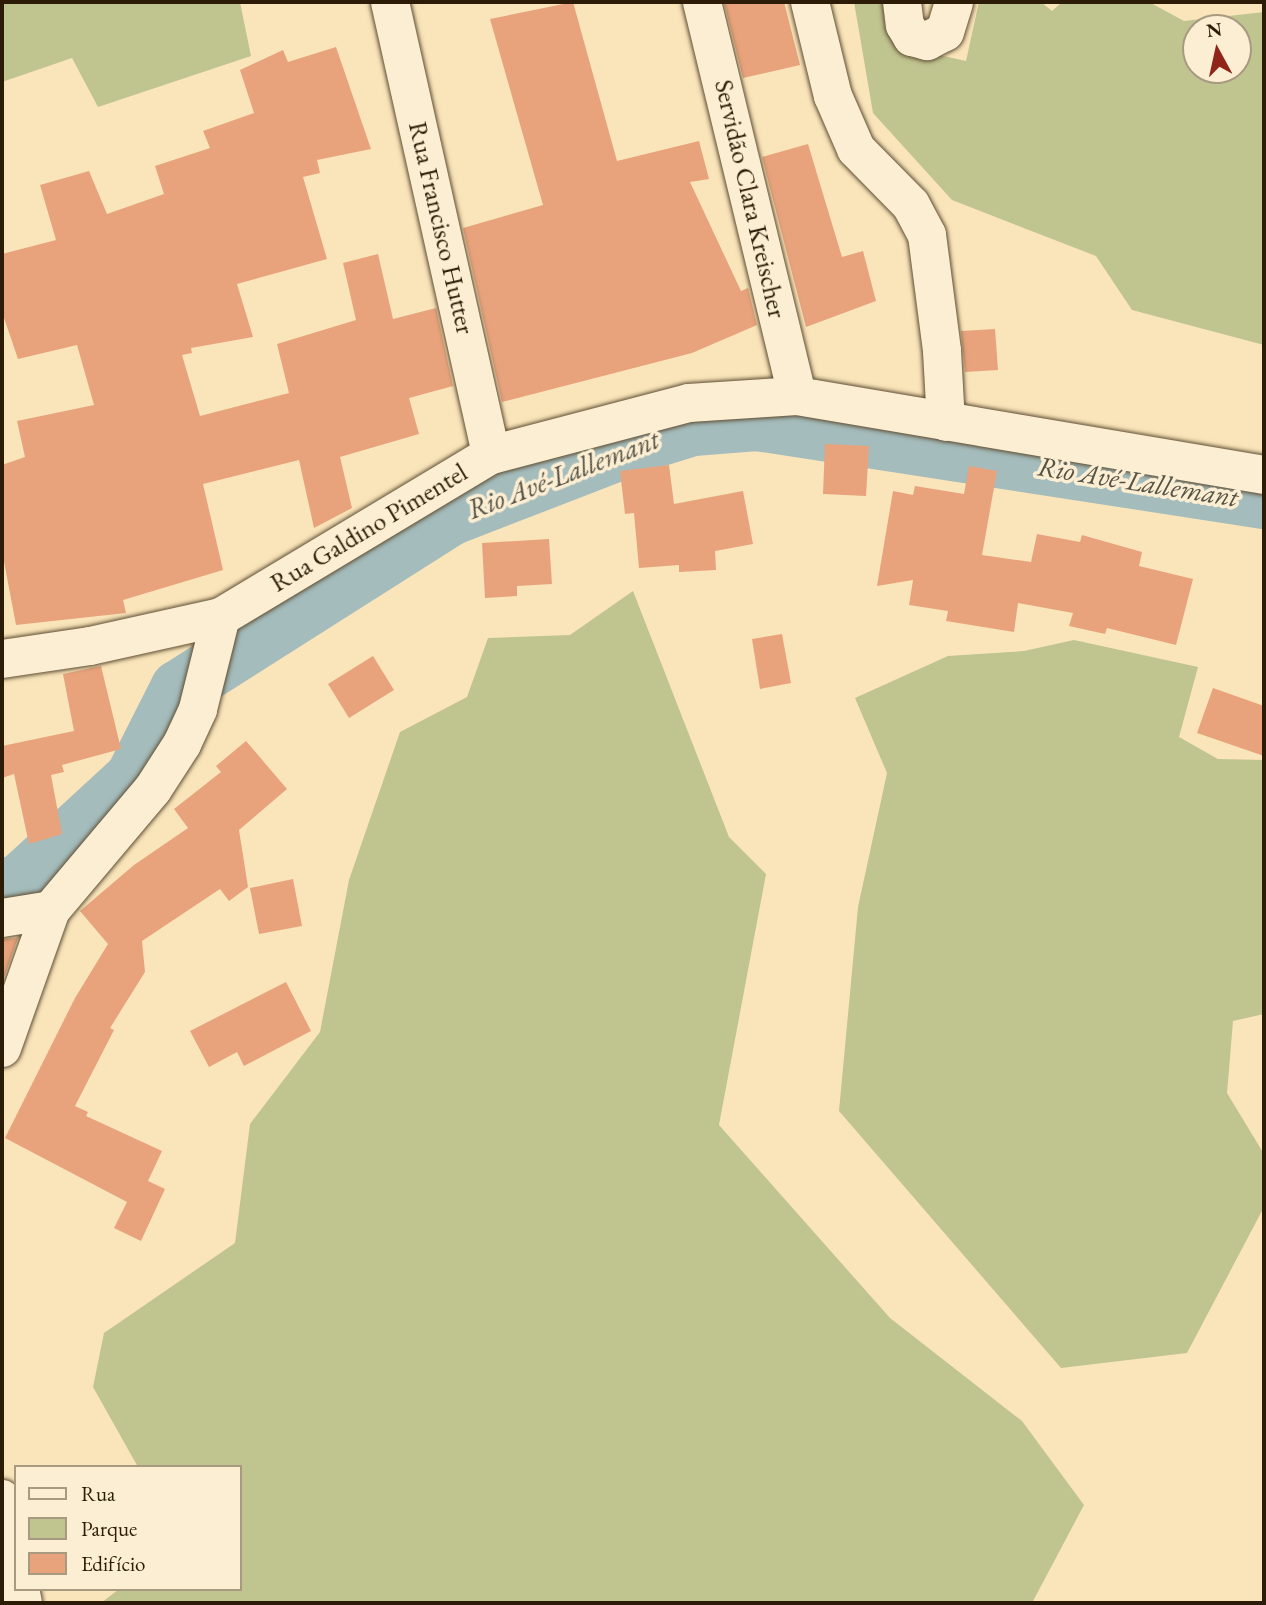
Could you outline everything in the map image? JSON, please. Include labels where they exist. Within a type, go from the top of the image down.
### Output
[{"type":"street","name":"Rua Francisco Hutter","points":[[390,2],[491,454]]},
{"type":"street","name":"Servidão Clara Kreischer","points":[[702,2],[797,396]]},
{"type":"street","points":[[810,2],[833,96],[856,149],[911,205],[927,235],[942,351],[946,422]]},
{"type":"street","points":[[902,2],[905,25],[912,37],[927,41],[945,32],[954,2]]},
{"type":"street","name":"Rua Galdino Pimentel","points":[[2,659],[90,646],[220,618],[491,454],[688,403],[797,396],[1264,475]]},
{"type":"street","points":[[2,1048],[51,910],[153,789],[198,709],[220,618]]},
{"type":"street","points":[[2,918],[51,910]]},
{"type":"street","points":[[2,1499],[14,1557]]},
{"type":"green space","points":[[2,2],[240,2],[251,56],[98,107],[72,58],[2,82]]},
{"type":"green space","points":[[854,2],[890,2],[898,46],[966,61],[979,2],[1041,2],[1052,11],[1062,2],[1149,2],[1182,20],[1182,84],[1252,84],[1252,14],[1246,14],[1264,12],[1264,345],[1132,310],[1096,256],[952,200],[873,113]]},
{"type":"green space","points":[[633,591],[729,837],[766,874],[719,1125],[890,1318],[1022,1421],[1084,1505],[1032,1603],[101,1603],[116,1591],[242,1591],[242,1465],[137,1465],[93,1387],[104,1333],[235,1243],[250,1124],[320,1032],[349,880],[400,732],[467,697],[488,638],[570,635]]},
{"type":"green space","points":[[1074,640],[1198,667],[1179,737],[1218,759],[1264,760],[1264,1014],[1233,1021],[1227,1093],[1264,1154],[1264,1207],[1187,1353],[1061,1368],[839,1111],[858,907],[887,773],[855,698],[948,656],[1024,651]]},
{"type":"building","points":[[573,2],[617,161],[699,141],[709,179],[690,182],[741,291],[748,288],[757,325],[692,353],[502,402],[463,228],[543,205],[490,19]]},
{"type":"building","points":[[724,2],[784,2],[800,65],[743,78]]},
{"type":"building","points":[[336,47],[371,149],[317,160],[320,173],[303,177],[327,259],[237,284],[253,337],[191,348],[192,353],[182,355],[200,416],[289,393],[277,344],[356,320],[343,263],[378,254],[393,319],[436,308],[453,386],[409,398],[419,434],[340,457],[352,508],[314,528],[299,460],[203,484],[223,570],[123,600],[126,613],[16,625],[2,551],[2,465],[25,457],[17,421],[94,405],[77,345],[18,359],[2,312],[2,254],[56,240],[40,185],[89,171],[107,214],[164,194],[155,166],[210,148],[203,131],[254,113],[240,70],[283,50],[288,62]]},
{"type":"building","points":[[808,144],[842,257],[863,251],[876,301],[806,327],[762,157]]},
{"type":"building","points":[[995,329],[998,370],[965,372],[961,331]]},
{"type":"building","points":[[825,444],[869,446],[866,496],[823,494]]},
{"type":"building","points":[[669,465],[674,504],[743,491],[753,544],[715,551],[716,570],[679,572],[679,565],[639,568],[634,513],[625,514],[620,471]]},
{"type":"building","points":[[969,466],[997,471],[982,555],[1031,562],[1037,534],[1080,542],[1082,535],[1142,552],[1139,566],[1193,579],[1176,645],[1107,628],[1105,634],[1069,626],[1073,613],[1018,603],[1014,632],[946,621],[948,611],[909,605],[913,580],[877,586],[893,491],[913,495],[915,486],[964,494]]},
{"type":"building","points":[[549,539],[552,584],[517,586],[517,596],[485,598],[482,543]]},
{"type":"building","points":[[782,634],[791,683],[760,689],[752,639]]},
{"type":"building","points":[[373,656],[394,690],[349,718],[328,684]]},
{"type":"building","points":[[101,666],[121,749],[62,765],[64,772],[51,775],[62,834],[29,844],[14,774],[2,778],[2,746],[74,731],[63,674]]},
{"type":"building","points":[[1213,688],[1264,706],[1264,756],[1197,733]]},
{"type":"building","points":[[246,741],[287,789],[239,830],[248,887],[229,901],[220,889],[142,941],[145,972],[110,1028],[114,1030],[75,1106],[88,1112],[86,1116],[162,1151],[148,1181],[165,1189],[141,1241],[114,1228],[127,1202],[5,1138],[75,998],[108,944],[80,911],[134,865],[188,828],[174,809],[221,772],[216,766]]},
{"type":"building","points":[[293,879],[302,926],[259,934],[250,888]]},
{"type":"building","points":[[18,938],[2,983],[2,939]]},
{"type":"building","points":[[286,982],[311,1031],[244,1066],[237,1052],[209,1067],[190,1031]]},
{"type":"waterway","name":"Rio Avé‐Lallemant","points":[[2,889],[21,882],[134,778],[179,689],[450,517],[641,443],[693,427],[757,422],[1264,500]]}]
